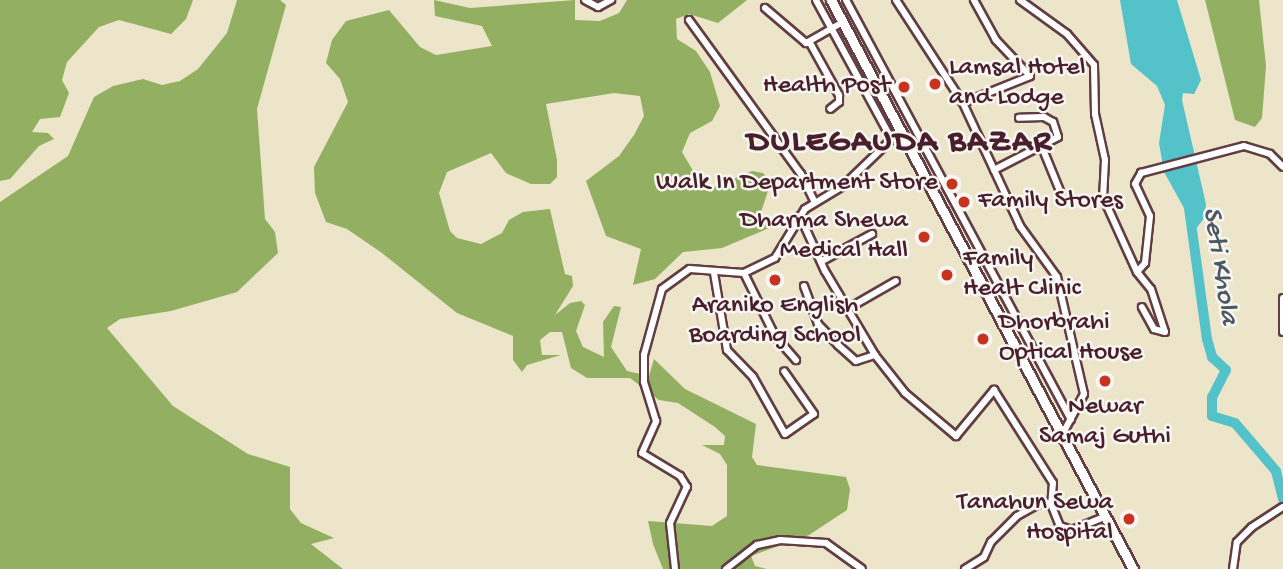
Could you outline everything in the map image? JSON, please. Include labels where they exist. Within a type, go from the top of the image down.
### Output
[{"type":"highway","points":[[831,0],[1133,569]]},
{"type":"street","points":[[585,0],[598,7],[611,0]]},
{"type":"street","points":[[816,0],[891,138]]},
{"type":"street","points":[[846,0],[1071,419]]},
{"type":"street","points":[[896,0],[963,103],[1020,226],[1060,285],[1084,394],[1062,435]]},
{"type":"street","points":[[963,103],[1030,76],[996,40],[974,0]]},
{"type":"street","points":[[1020,0],[1067,34],[1094,65],[1095,114],[1105,160],[1103,197],[1136,272],[1151,289],[1165,332],[1154,329],[1142,307]]},
{"type":"street","points":[[765,8],[810,43],[839,95],[839,102],[830,109]]},
{"type":"street","points":[[689,20],[801,174],[814,201]]},
{"type":"street","points":[[810,43],[843,22]]},
{"type":"street","points":[[994,170],[1042,147],[1058,136],[1053,122],[1044,117],[1019,118]]},
{"type":"street","points":[[675,569],[670,523],[687,487],[680,476],[642,453],[656,421],[644,382],[645,355],[654,308],[667,281],[690,269],[714,273],[744,273],[775,258],[800,216],[814,201],[843,186],[900,131]]},
{"type":"street","points":[[1136,272],[1144,264],[1150,216],[1135,184],[1137,176],[1149,169],[1244,146],[1270,154],[1283,167]]},
{"type":"street","points":[[1042,147],[1060,191]]},
{"type":"street","points":[[800,216],[875,355],[905,393],[956,436],[995,390],[1052,483],[1051,504],[1060,526],[1072,530],[1105,517]]},
{"type":"street","points":[[822,261],[872,234]]},
{"type":"street","points":[[714,273],[727,350],[752,377],[785,434],[814,414],[784,371]]},
{"type":"street","points":[[744,273],[775,336],[796,360]]},
{"type":"street","points":[[849,308],[896,281]]},
{"type":"street","points":[[804,286],[818,324],[847,353],[863,362],[875,355]]},
{"type":"street","points":[[1283,298],[1283,332]]},
{"type":"street","points":[[965,569],[984,557],[990,542],[1017,516],[1041,502],[1051,504]]},
{"type":"street","points":[[1233,569],[1237,542],[1282,508]]},
{"type":"street","points":[[726,569],[757,545],[780,540],[826,543],[862,569]]},
{"type":"green space","points":[[0,0],[193,0],[186,19],[171,34],[119,20],[99,27],[67,62],[62,80],[69,93],[60,117],[40,119],[32,132],[48,133],[54,139],[39,146],[10,179],[0,181]]},
{"type":"green space","points":[[237,0],[280,0],[286,5],[257,109],[265,219],[275,232],[278,253],[237,292],[171,311],[120,319],[107,328],[173,406],[248,454],[290,467],[290,509],[301,523],[334,538],[311,544],[343,569],[0,569],[0,202],[68,156],[94,97],[113,86],[143,79],[162,85],[180,81],[198,69],[227,33]]},
{"type":"green space","points":[[434,0],[470,8],[575,0],[575,20],[600,21],[619,13],[627,0],[747,0],[718,23],[689,14],[676,19],[677,39],[696,51],[710,72],[720,106],[712,121],[690,133],[682,152],[702,186],[714,187],[752,171],[763,173],[771,182],[761,212],[769,228],[722,248],[683,252],[655,279],[633,285],[641,249],[606,236],[586,181],[619,156],[644,116],[640,96],[614,93],[546,104],[557,160],[557,177],[550,184],[531,184],[506,173],[491,153],[447,172],[439,193],[450,231],[457,238],[481,244],[502,233],[509,220],[523,212],[550,209],[565,274],[572,276],[573,286],[555,315],[570,303],[581,301],[585,305],[576,331],[583,347],[604,357],[603,322],[614,306],[621,307],[611,347],[627,371],[649,376],[654,359],[685,389],[756,424],[752,457],[757,465],[846,477],[850,489],[847,510],[809,535],[751,556],[755,566],[767,569],[663,569],[653,544],[648,521],[712,526],[727,516],[727,465],[720,454],[702,445],[724,445],[725,436],[715,427],[678,403],[659,400],[630,378],[587,378],[571,368],[562,332],[550,332],[540,340],[542,355],[561,355],[527,365],[522,372],[513,360],[513,336],[457,313],[382,253],[347,229],[326,222],[315,193],[314,167],[348,102],[340,79],[326,63],[332,40],[346,21],[389,10],[420,47],[436,55],[492,46],[482,26],[435,16]]},
{"type":"green space","points":[[1205,0],[1259,0],[1266,66],[1262,118],[1255,127],[1235,120]]},
{"type":"water","points":[[1120,0],[1177,0],[1201,80],[1194,94],[1183,93],[1182,100],[1206,204],[1205,217],[1192,234],[1190,219],[1164,172],[1159,143],[1165,105],[1157,86],[1131,64]]},
{"type":"waterway","name":"Seti Khola","points":[[1189,208],[1207,339],[1212,357],[1226,370],[1212,397],[1212,416],[1235,423],[1276,471],[1283,499]]},
{"type":"place","name":"Lamsal Hotel and Lodge","points":[[935,84]]},
{"type":"place","name":"Health Post","points":[[904,87]]},
{"type":"place","name":"Walk In Department Store","points":[[952,184]]},
{"type":"place","name":"Family Stores","points":[[964,202]]},
{"type":"place","name":"Dharma Shewa Medical Hall","points":[[924,237]]},
{"type":"place","name":"Family Healt Clinic","points":[[947,275]]},
{"type":"place","name":"Araniko English Boarding School","points":[[775,280]]},
{"type":"place","name":"Dhorbrahi Optical House","points":[[983,339]]},
{"type":"place","name":"Newar Samaj Guthi","points":[[1105,381]]},
{"type":"place","name":"Tanahun Sewa Hospital","points":[[1129,519]]},
{"type":"district","name":"DULEGAUDA BAZAR","points":[[900,144]]}]
